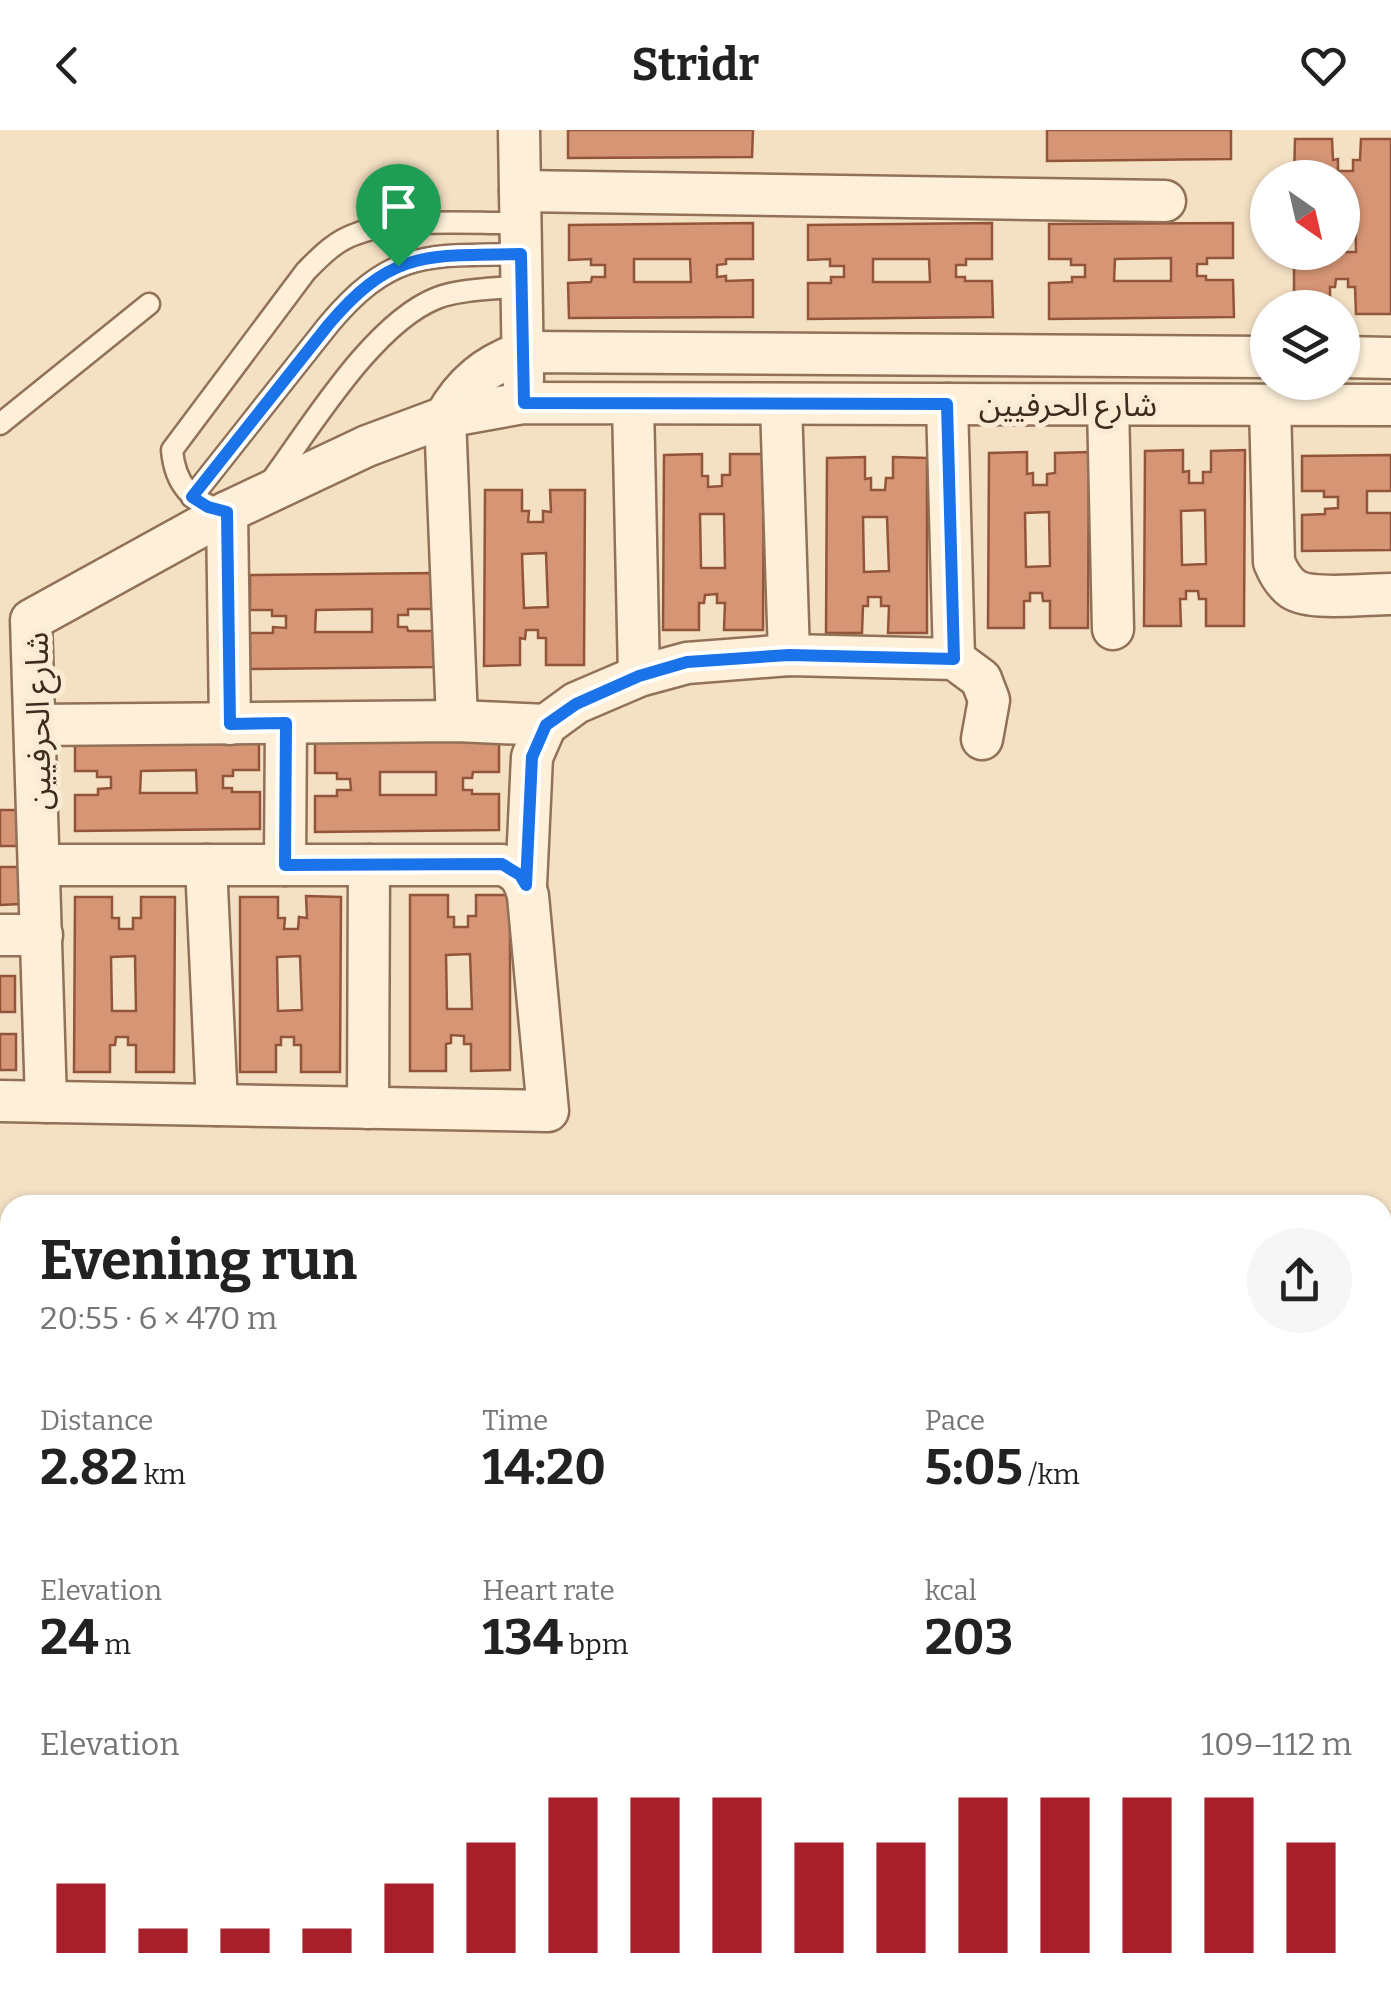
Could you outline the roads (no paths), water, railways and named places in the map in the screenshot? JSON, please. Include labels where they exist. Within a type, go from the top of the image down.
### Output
[{"type":"street","points":[[519,130],[524,403]]},
{"type":"street","points":[[521,239],[1165,201]]},
{"type":"street","name":"شارع الحرفيين","points":[[446,417],[465,386],[478,374],[499,360],[522,352],[1250,357]]},
{"type":"street","points":[[1360,358],[1391,358]]},
{"type":"street","name":"شارع الحرفيين","points":[[46,1102],[36,726],[16,626],[227,501],[446,417],[524,403],[1391,405]]},
{"type":"street","points":[[633,404],[639,676]]},
{"type":"street","points":[[780,404],[789,655]]},
{"type":"street","points":[[947,404],[954,659]]},
{"type":"street","points":[[1108,405],[1113,629]]},
{"type":"street","points":[[1270,405],[1274,562],[1281,577],[1293,590],[1309,595],[1391,594]]},
{"type":"street","points":[[446,417],[458,722]]},
{"type":"street","points":[[227,501],[230,724]]},
{"type":"street","points":[[0,1101],[548,1111],[526,885],[532,757],[546,725],[576,704],[639,676],[687,662],[789,655],[954,659],[980,679],[989,700],[982,739]]},
{"type":"street","points":[[36,726],[458,722],[546,725]]},
{"type":"street","points":[[285,865],[286,723]]},
{"type":"street","points":[[41,865],[502,864],[520,875],[526,885]]},
{"type":"street","points":[[206,865],[217,1105]]},
{"type":"street","points":[[368,1108],[369,865]]},
{"type":"street","points":[[0,934],[42,935]]},
{"type":"lane","points":[[227,501],[174,468],[172,450],[306,272],[327,250],[354,234],[383,226],[521,239]]},
{"type":"lane","points":[[227,501],[400,322],[521,239]]},
{"type":"lane","points":[[227,501],[329,324],[348,301],[398,266],[426,256],[521,239]]},
{"type":"lane","points":[[0,424],[148,304]]}]
